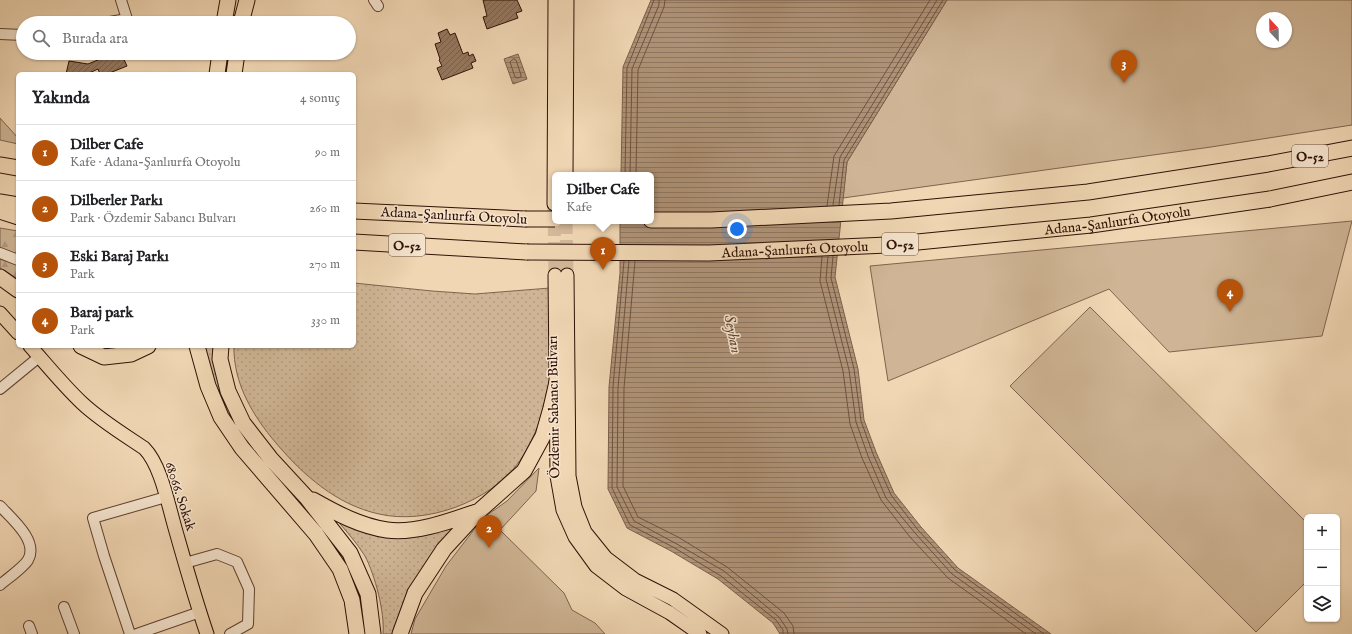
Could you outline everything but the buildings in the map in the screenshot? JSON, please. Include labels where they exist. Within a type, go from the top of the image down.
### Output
[{"type":"highway","points":[[225,16],[228,0]]},
{"type":"highway","points":[[243,16],[247,0]]},
{"type":"highway","points":[[217,72],[219,60]]},
{"type":"highway","points":[[234,72],[236,60]]},
{"type":"highway","name":"O-52","points":[[654,220],[711,220],[891,211],[1088,192],[1268,164],[1352,148]]},
{"type":"highway","points":[[0,164],[16,165]]},
{"type":"highway","points":[[0,164],[16,168]]},
{"type":"highway","name":"Adana-Şanlıurfa Otoyolu","points":[[356,242],[527,252],[709,253],[887,245],[1091,225],[1270,199],[1352,182]]},
{"type":"highway","points":[[0,202],[16,205]]},
{"type":"highway","points":[[356,205],[433,215]]},
{"type":"highway","points":[[0,211],[16,216]]},
{"type":"highway","name":"Adana-Şanlıurfa Otoyolu","points":[[356,211],[525,219],[552,213]]},
{"type":"highway","points":[[356,253],[461,248]]},
{"type":"highway","points":[[0,277],[16,289]]},
{"type":"highway","points":[[84,348],[104,357],[132,354],[144,348]]},
{"type":"highway","points":[[198,348],[208,386],[222,417],[242,448],[316,534],[340,569],[352,600],[357,634]]},
{"type":"highway","points":[[220,348],[220,359],[228,391],[243,423],[271,460],[307,498],[350,553],[368,594],[373,634]]},
{"type":"highway","points":[[400,634],[415,593],[444,549],[479,511],[524,471],[542,436],[551,408],[556,382]]},
{"type":"highway","points":[[307,498],[360,523],[388,530],[409,530],[443,524],[479,511]]},
{"type":"main road","points":[[555,0],[555,172]]},
{"type":"main road","points":[[566,172],[567,0]]},
{"type":"main road","name":"Özdemir Sabancı Bulvarı","points":[[700,634],[670,613],[626,589],[596,566],[575,537],[563,510],[557,476],[556,382],[561,275],[569,476],[575,507],[585,532],[606,558],[635,580],[673,599],[722,634]]},
{"type":"main road","points":[[0,313],[16,331]]},
{"type":"main road","name":"68066. Sokak","points":[[32,348],[82,403],[150,454],[166,497],[207,634]]},
{"type":"street","points":[[120,0],[126,16]]},
{"type":"street","points":[[0,34],[16,35]]},
{"type":"street","points":[[0,253],[16,259]]},
{"type":"street","points":[[0,389],[39,357]]},
{"type":"street","points":[[130,634],[93,518],[166,497]]},
{"type":"street","points":[[0,506],[30,542],[31,551],[28,560],[0,584]]},
{"type":"street","points":[[185,563],[217,554],[237,562],[249,589],[248,624],[230,634]]},
{"type":"street","points":[[64,607],[74,634]]},
{"type":"street","points":[[137,634],[200,612]]},
{"type":"green space","points":[[947,0],[1352,0],[1352,125],[1211,147],[843,198],[847,162]]},
{"type":"green space","points":[[0,118],[16,136],[16,144],[0,140]]},
{"type":"green space","points":[[1352,221],[1322,336],[1169,352],[1109,289],[888,381],[870,266]]},
{"type":"green space","points":[[0,228],[16,231],[16,278],[0,268]]},
{"type":"green space","points":[[356,283],[475,294],[550,288],[550,372],[546,402],[535,433],[519,462],[507,476],[492,489],[456,507],[436,513],[397,517],[379,514],[349,504],[322,487],[286,455],[260,422],[252,410],[241,386],[235,360],[234,348],[356,348]]},
{"type":"green space","points":[[1090,307],[1304,520],[1304,584],[1256,632],[1010,386]]},
{"type":"green space","points":[[205,348],[214,348],[221,390],[289,488],[342,553],[355,575],[363,601],[367,634],[361,634],[358,603],[285,491],[228,418],[215,389]]},
{"type":"green space","points":[[539,468],[536,491],[500,530],[564,593],[572,610],[595,623],[605,634],[411,634],[415,619],[446,566],[483,518],[507,501]]},
{"type":"green space","points":[[336,519],[415,536],[461,526],[395,634],[383,634],[381,605],[376,583],[369,564],[358,546]]},
{"type":"water","name":"Seyhan","points":[[651,0],[947,0],[847,162],[835,277],[858,369],[864,420],[894,493],[921,527],[958,568],[1051,634],[780,634],[773,623],[718,579],[671,551],[627,528],[608,489],[609,387],[620,273],[620,224],[654,224],[654,172],[621,172],[623,67]]},
{"type":"water","points":[[518,54],[527,79],[513,84],[504,59]]},
{"type":"tunnel","points":[[554,224],[555,275]]},
{"type":"tunnel","points":[[566,224],[567,275]]},
{"type":"place","name":"Eski Baraj Parkı","points":[[1124,83]]},
{"type":"place","name":"Dilber Cafe","points":[[603,270]]},
{"type":"place","name":"Baraj park","points":[[1230,312]]},
{"type":"place","name":"Dilberler Parkı","points":[[489,548]]}]
